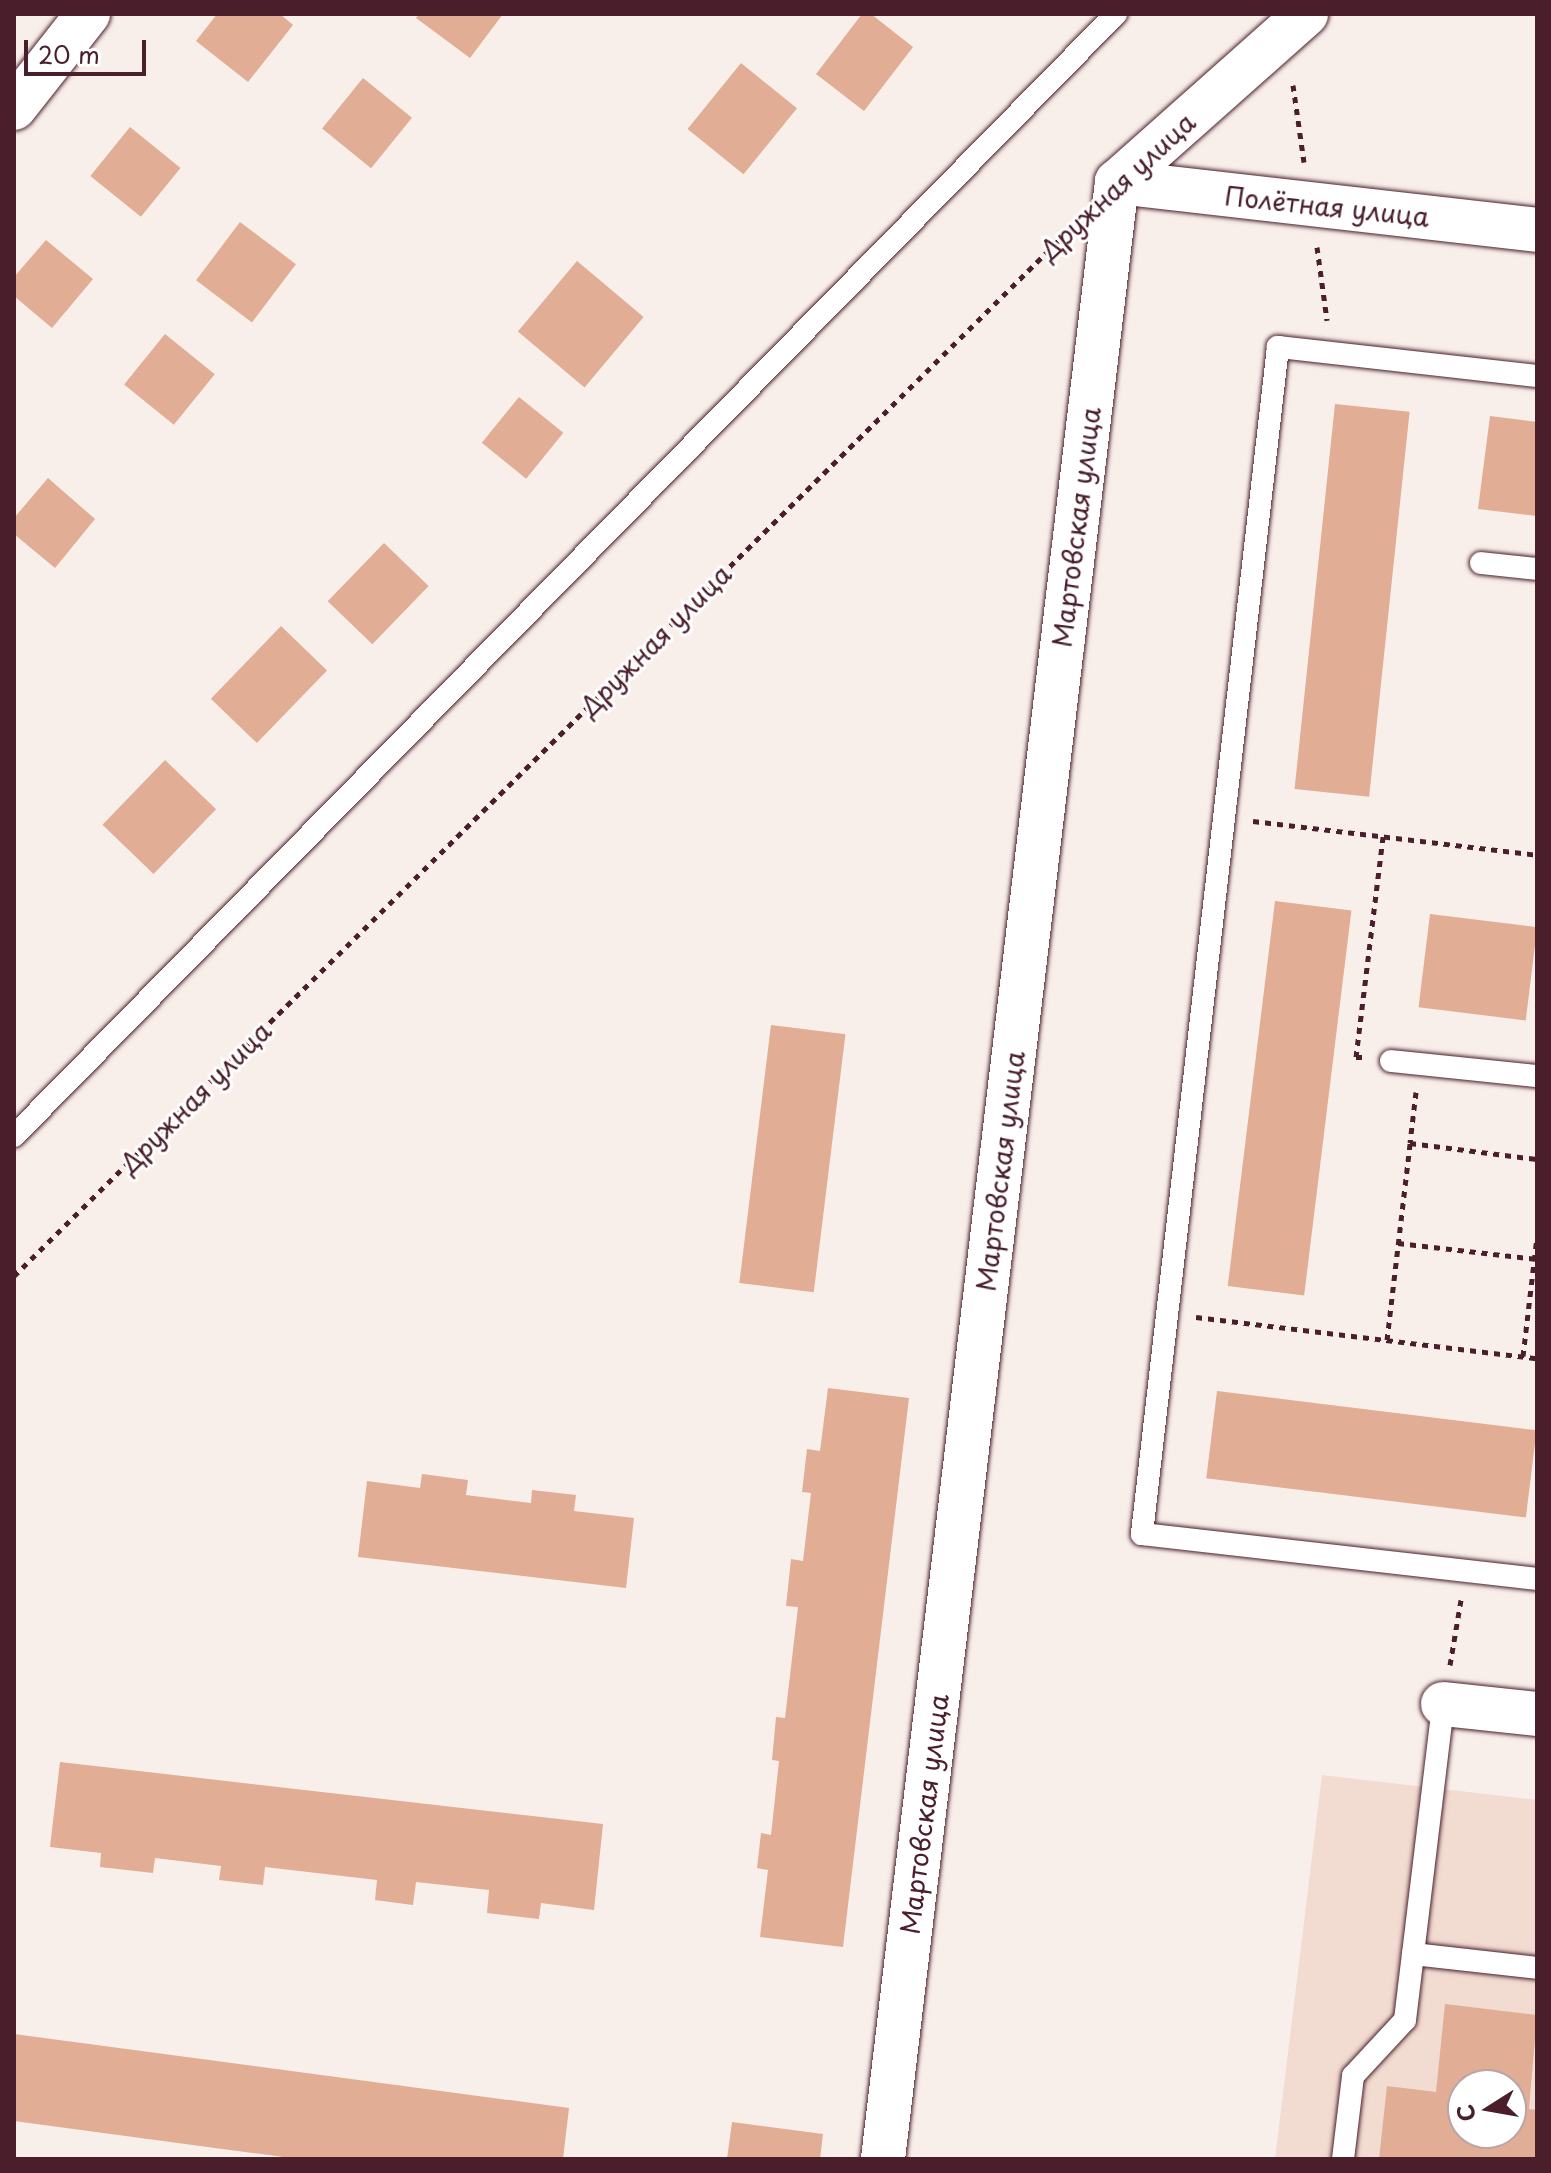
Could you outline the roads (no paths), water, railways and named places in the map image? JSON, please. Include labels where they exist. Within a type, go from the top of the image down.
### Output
[{"type":"street","points":[[14,108],[88,14]]},
{"type":"street","name":"Дружная улица","points":[[1117,182],[1306,14]]},
{"type":"street","name":"Полётная улица","points":[[1117,182],[1537,230]]},
{"type":"street","name":"Мартовская улица","points":[[883,2159],[1117,182]]},
{"type":"street","points":[[1443,1704],[1537,1714]]},
{"type":"lane","points":[[14,1136],[1116,14]]},
{"type":"lane","points":[[1537,376],[1278,347],[1142,1534],[1537,1579]]},
{"type":"lane","points":[[1481,563],[1537,569]]},
{"type":"lane","points":[[1391,1061],[1537,1076]]},
{"type":"lane","points":[[1343,2159],[1353,2076],[1405,2020],[1443,1704]]},
{"type":"lane","points":[[1413,1954],[1537,1968]]}]
